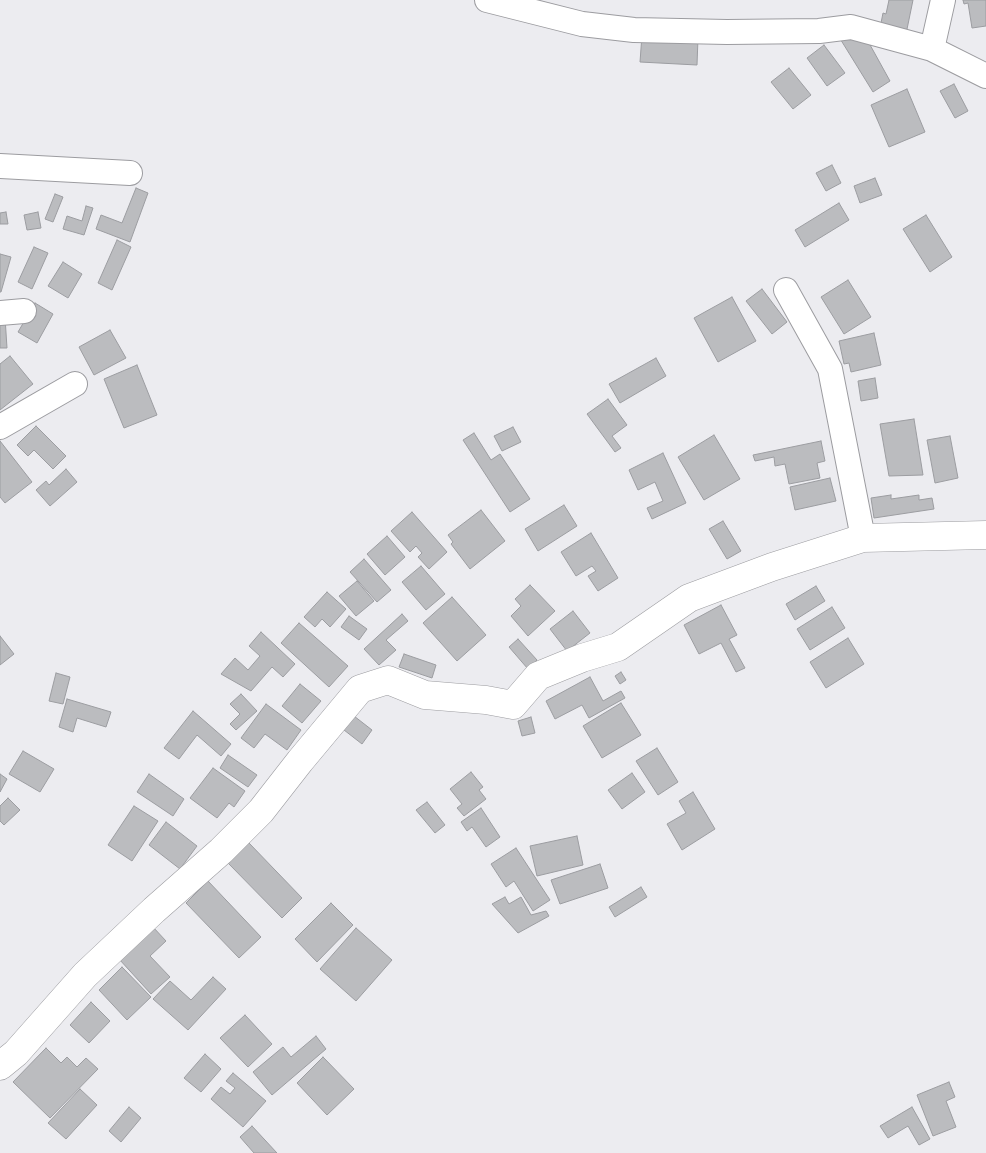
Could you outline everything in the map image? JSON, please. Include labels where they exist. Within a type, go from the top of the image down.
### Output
[{"type":"street","points":[[487,0],[582,24],[634,30],[810,31],[851,27],[932,49],[986,76]]},
{"type":"street","points":[[932,49],[943,0]]},
{"type":"street","points":[[0,166],[130,173]]},
{"type":"street","points":[[786,290],[830,369],[863,538]]},
{"type":"street","points":[[0,313],[24,311]]},
{"type":"street","points":[[0,427],[75,384]]},
{"type":"street","points":[[0,1066],[16,1053],[85,975],[220,851],[261,810],[360,689],[388,680],[425,694],[486,700],[513,705],[538,676],[582,658],[618,647],[689,598],[772,566],[863,538],[986,535]]},
{"type":"building","points":[[889,0],[913,0],[906,34],[880,28],[883,13],[886,14]]},
{"type":"building","points":[[963,0],[986,0],[986,26],[972,28],[968,3],[964,4]]},
{"type":"building","points":[[844,32],[869,43],[890,81],[873,92],[839,37]]},
{"type":"building","points":[[642,35],[698,38],[697,65],[640,62]]},
{"type":"building","points":[[824,45],[845,73],[827,86],[807,58]]},
{"type":"building","points":[[789,68],[811,95],[793,109],[771,82]]},
{"type":"building","points":[[954,84],[968,111],[955,118],[940,91]]},
{"type":"building","points":[[907,89],[925,132],[889,147],[871,105]]},
{"type":"building","points":[[832,165],[841,183],[826,191],[816,173]]},
{"type":"building","points":[[875,178],[882,195],[860,203],[854,186]]},
{"type":"building","points":[[136,188],[148,193],[130,242],[96,229],[101,215],[122,223]]},
{"type":"building","points":[[55,194],[63,197],[53,222],[45,219]]},
{"type":"building","points":[[839,203],[849,220],[805,247],[795,230]]},
{"type":"building","points":[[86,206],[93,208],[84,235],[63,229],[67,216],[82,221]]},
{"type":"building","points":[[6,212],[8,224],[0,224],[0,213]]},
{"type":"building","points":[[38,212],[41,228],[27,230],[24,215]]},
{"type":"building","points":[[926,215],[952,257],[930,272],[903,229]]},
{"type":"building","points":[[117,240],[131,247],[112,290],[98,283]]},
{"type":"building","points":[[34,247],[48,253],[32,289],[18,282]]},
{"type":"building","points":[[0,254],[11,257],[1,292],[0,292]]},
{"type":"building","points":[[63,262],[82,274],[68,298],[48,286]]},
{"type":"building","points":[[848,280],[871,317],[844,334],[821,297]]},
{"type":"building","points":[[762,289],[787,322],[772,334],[746,301]]},
{"type":"building","points":[[732,297],[756,341],[718,362],[694,318]]},
{"type":"building","points":[[35,303],[53,314],[37,343],[18,332]]},
{"type":"building","points":[[0,317],[5,317],[7,348],[0,348]]},
{"type":"building","points":[[110,330],[126,358],[94,375],[79,347]]},
{"type":"building","points":[[874,333],[881,365],[851,372],[849,363],[844,364],[839,341]]},
{"type":"building","points":[[10,356],[33,384],[0,410],[0,364]]},
{"type":"building","points":[[656,358],[666,376],[620,403],[609,384]]},
{"type":"building","points":[[137,365],[157,415],[124,428],[104,379]]},
{"type":"building","points":[[875,378],[878,398],[861,401],[858,381]]},
{"type":"building","points":[[608,399],[627,425],[612,436],[621,448],[615,452],[587,414]]},
{"type":"building","points":[[914,419],[923,475],[889,476],[880,424]]},
{"type":"building","points":[[36,426],[66,456],[53,469],[34,450],[28,456],[17,445]]},
{"type":"building","points":[[513,427],[521,442],[502,451],[494,436]]},
{"type":"building","points":[[474,433],[491,460],[500,454],[530,499],[510,512],[463,440]]},
{"type":"building","points":[[714,435],[740,479],[704,500],[678,457]]},
{"type":"building","points":[[950,436],[958,478],[935,483],[927,440]]},
{"type":"building","points":[[0,441],[32,482],[5,503],[0,497]]},
{"type":"building","points":[[821,441],[825,461],[817,463],[820,478],[789,484],[785,464],[775,466],[774,457],[755,461],[753,455]]},
{"type":"building","points":[[663,453],[686,503],[652,519],[647,508],[663,501],[655,482],[638,490],[629,470]]},
{"type":"building","points":[[66,469],[77,482],[50,506],[36,490],[46,481],[49,485]]},
{"type":"building","points":[[830,478],[836,501],[795,510],[790,487]]},
{"type":"building","points":[[891,495],[891,499],[919,495],[919,500],[932,498],[934,509],[874,518],[871,498]]},
{"type":"building","points":[[564,505],[577,526],[538,551],[525,529]]},
{"type":"building","points":[[481,510],[505,541],[470,569],[451,544],[453,542],[448,535]]},
{"type":"building","points":[[412,512],[447,552],[429,569],[418,557],[422,553],[416,546],[410,552],[391,531]]},
{"type":"building","points":[[723,521],[741,551],[727,559],[709,529]]},
{"type":"building","points":[[591,533],[618,578],[598,591],[588,576],[596,571],[592,566],[576,576],[561,552]]},
{"type":"building","points":[[387,536],[405,557],[385,575],[367,554]]},
{"type":"building","points":[[364,559],[391,590],[377,602],[350,572]]},
{"type":"building","points":[[421,566],[445,594],[426,610],[402,582]]},
{"type":"building","points":[[357,581],[374,601],[356,616],[339,596]]},
{"type":"building","points":[[530,585],[555,611],[528,636],[511,616],[521,606],[515,599]]},
{"type":"building","points":[[816,586],[825,601],[795,620],[786,604]]},
{"type":"building","points":[[327,592],[346,609],[330,627],[322,619],[315,627],[304,617]]},
{"type":"building","points":[[452,597],[486,635],[457,661],[423,623]]},
{"type":"building","points":[[721,605],[737,635],[729,639],[745,668],[736,672],[721,643],[699,654],[684,625]]},
{"type":"building","points":[[832,607],[845,628],[810,650],[797,629]]},
{"type":"building","points":[[573,611],[590,633],[567,651],[550,629]]},
{"type":"building","points":[[402,614],[408,621],[386,640],[396,650],[379,665],[364,649]]},
{"type":"building","points":[[349,616],[367,629],[359,640],[341,627]]},
{"type":"building","points":[[299,623],[348,666],[329,687],[281,643]]},
{"type":"building","points":[[261,632],[295,664],[283,677],[272,667],[251,691],[221,674],[235,658],[248,670],[260,656],[249,646]]},
{"type":"building","points":[[0,636],[14,654],[0,665]]},
{"type":"building","points":[[848,638],[864,664],[826,688],[810,662]]},
{"type":"building","points":[[518,639],[537,660],[528,669],[509,647]]},
{"type":"building","points":[[404,654],[436,665],[432,678],[399,667]]},
{"type":"building","points":[[621,672],[626,680],[620,684],[615,676]]},
{"type":"building","points":[[56,673],[70,677],[63,704],[49,701]]},
{"type":"building","points":[[590,677],[603,701],[621,691],[625,698],[589,718],[582,705],[555,719],[546,701]]},
{"type":"building","points":[[300,684],[321,701],[302,723],[282,706]]},
{"type":"building","points":[[241,694],[257,711],[236,730],[230,724],[240,714],[230,704]]},
{"type":"building","points":[[67,699],[111,712],[106,727],[77,718],[73,732],[59,727]]},
{"type":"building","points":[[621,703],[641,735],[602,758],[583,726]]},
{"type":"building","points":[[266,704],[301,730],[287,750],[265,734],[254,748],[241,738]]},
{"type":"building","points":[[193,711],[231,744],[221,756],[197,735],[179,759],[164,748]]},
{"type":"building","points":[[354,716],[372,730],[362,744],[344,730]]},
{"type":"building","points":[[531,717],[535,733],[522,736],[518,721]]},
{"type":"building","points":[[657,748],[678,782],[658,795],[636,761]]},
{"type":"building","points":[[23,751],[54,769],[40,792],[9,774]]},
{"type":"building","points":[[228,755],[257,775],[248,787],[220,768]]},
{"type":"building","points":[[213,768],[245,791],[234,807],[229,803],[217,818],[190,798]]},
{"type":"building","points":[[471,772],[483,787],[479,790],[486,799],[464,816],[457,808],[462,804],[450,789]]},
{"type":"building","points":[[632,773],[645,792],[622,809],[608,790]]},
{"type":"building","points":[[0,774],[7,779],[0,792]]},
{"type":"building","points":[[149,774],[184,799],[173,816],[137,792]]},
{"type":"building","points":[[693,792],[715,829],[682,850],[667,824],[686,813],[679,801]]},
{"type":"building","points":[[8,798],[20,810],[4,825],[0,821],[0,806]]},
{"type":"building","points":[[427,802],[445,825],[435,833],[416,810]]},
{"type":"building","points":[[134,806],[158,821],[132,861],[108,845]]},
{"type":"building","points":[[481,808],[500,837],[486,847],[472,827],[467,831],[461,822]]},
{"type":"building","points":[[166,822],[197,846],[180,869],[149,845]]},
{"type":"building","points":[[577,836],[583,865],[537,876],[530,846]]},
{"type":"building","points":[[249,843],[302,898],[282,918],[228,863]]},
{"type":"building","points":[[516,848],[550,900],[533,911],[514,881],[506,887],[491,864]]},
{"type":"building","points":[[600,864],[608,888],[560,904],[551,880]]},
{"type":"building","points":[[208,881],[261,937],[239,958],[186,903]]},
{"type":"building","points":[[641,887],[647,897],[615,917],[609,907]]},
{"type":"building","points":[[505,897],[509,904],[521,897],[531,915],[546,911],[549,916],[518,933],[492,904]]},
{"type":"building","points":[[331,903],[353,925],[317,962],[295,939]]},
{"type":"building","points":[[153,927],[166,941],[150,956],[170,977],[151,994],[119,959]]},
{"type":"building","points":[[356,928],[392,960],[356,1001],[320,969]]},
{"type":"building","points":[[122,967],[151,997],[127,1020],[99,990]]},
{"type":"building","points":[[213,977],[226,989],[188,1030],[153,999],[170,981],[191,1000]]},
{"type":"building","points":[[91,1002],[110,1021],[89,1043],[70,1025]]},
{"type":"building","points":[[245,1015],[272,1044],[248,1067],[220,1038]]},
{"type":"building","points":[[316,1036],[326,1049],[272,1095],[253,1072],[283,1047],[291,1057]]},
{"type":"building","points":[[46,1048],[61,1063],[67,1057],[77,1067],[86,1058],[98,1069],[50,1118],[13,1082]]},
{"type":"building","points":[[205,1054],[221,1069],[201,1092],[184,1078]]},
{"type":"building","points":[[323,1057],[354,1089],[327,1115],[297,1083]]},
{"type":"building","points":[[233,1073],[266,1101],[243,1127],[211,1099],[221,1087],[230,1094],[235,1088],[226,1081]]},
{"type":"building","points":[[949,1082],[955,1097],[946,1101],[956,1127],[933,1136],[917,1095]]},
{"type":"building","points":[[80,1089],[97,1105],[66,1139],[48,1123]]},
{"type":"building","points":[[129,1107],[141,1118],[121,1142],[109,1131]]},
{"type":"building","points":[[912,1107],[930,1139],[919,1145],[908,1126],[888,1138],[880,1126]]},
{"type":"building","points":[[252,1126],[277,1153],[254,1153],[240,1137]]}]
